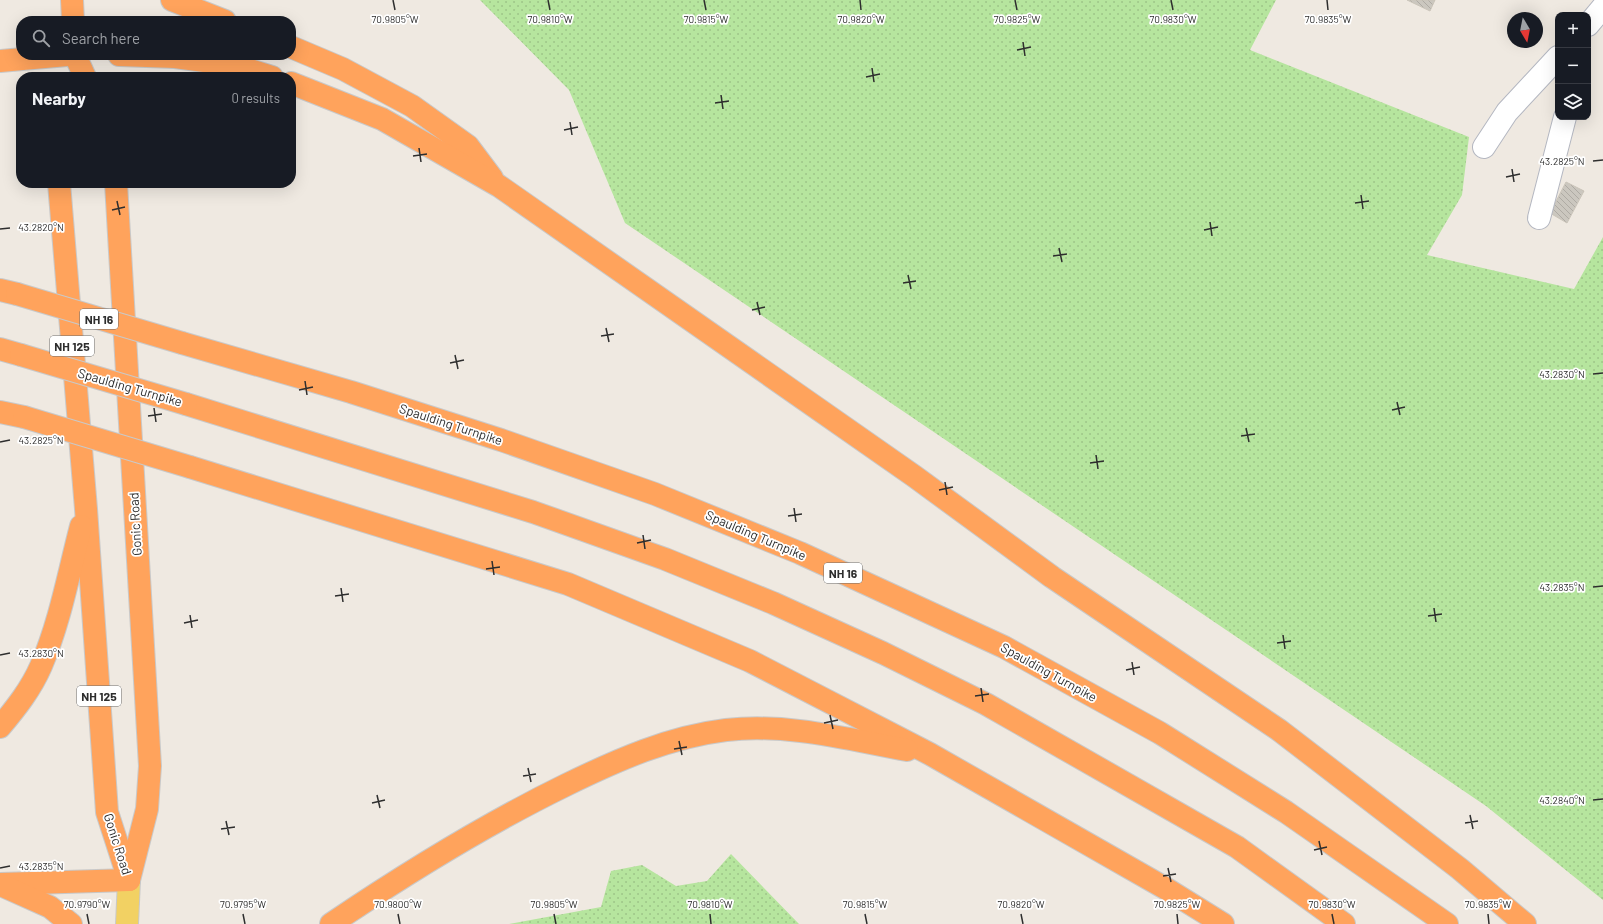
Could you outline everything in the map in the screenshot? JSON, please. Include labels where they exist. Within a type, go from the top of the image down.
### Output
[{"type":"highway","points":[[72,0],[73,16]]},
{"type":"highway","points":[[172,0],[212,16]]},
{"type":"highway","points":[[296,49],[343,69],[412,106],[468,146],[499,186]]},
{"type":"highway","points":[[0,60],[16,59]]},
{"type":"highway","points":[[71,72],[74,60]]},
{"type":"highway","points":[[78,60],[84,72]]},
{"type":"highway","points":[[198,60],[234,65],[256,72]]},
{"type":"highway","points":[[296,85],[382,119],[499,186],[914,476],[1052,577],[1279,730],[1460,869],[1525,924]]},
{"type":"highway","name":"Gonic Road","points":[[59,188],[86,509],[107,812],[129,880]]},
{"type":"highway","name":"Gonic Road","points":[[116,188],[150,766],[147,809],[129,880]]},
{"type":"highway","name":"Spaulding Turnpike","points":[[8,292],[351,392],[478,433],[655,494],[800,553],[1004,647],[1160,733],[1280,808],[1447,924]]},
{"type":"highway","name":"Spaulding Turnpike","points":[[0,349],[186,404],[533,512],[665,559],[773,603],[883,653],[992,708],[1236,847],[1344,924]]},
{"type":"highway","points":[[0,412],[24,417],[190,467],[568,584],[750,662],[930,754],[1158,884],[1223,924]]},
{"type":"highway","points":[[0,727],[18,706],[41,667],[56,624],[86,509]]},
{"type":"highway","points":[[331,924],[410,871],[478,831],[613,763],[673,740],[726,730],[799,730],[930,754]]},
{"type":"highway","points":[[0,884],[129,880]]},
{"type":"highway","points":[[0,884],[50,907],[71,924]]},
{"type":"main road","name":"NH 125","points":[[128,924],[129,880]]},
{"type":"street","points":[[1484,147],[1507,112],[1555,60]]},
{"type":"street","points":[[1539,218],[1564,120]]},
{"type":"green space","points":[[480,0],[1276,0],[1250,50],[1469,137],[1462,195],[1427,255],[1574,289],[1603,237],[1603,900],[1486,806],[625,223],[569,90]]},
{"type":"green space","points":[[731,854],[799,924],[509,924],[601,907],[611,871],[642,865],[676,886],[707,881]]},
{"type":"building","points":[[1407,0],[1435,0],[1430,11]]},
{"type":"building","points":[[1566,182],[1584,191],[1567,223],[1550,213]]}]
